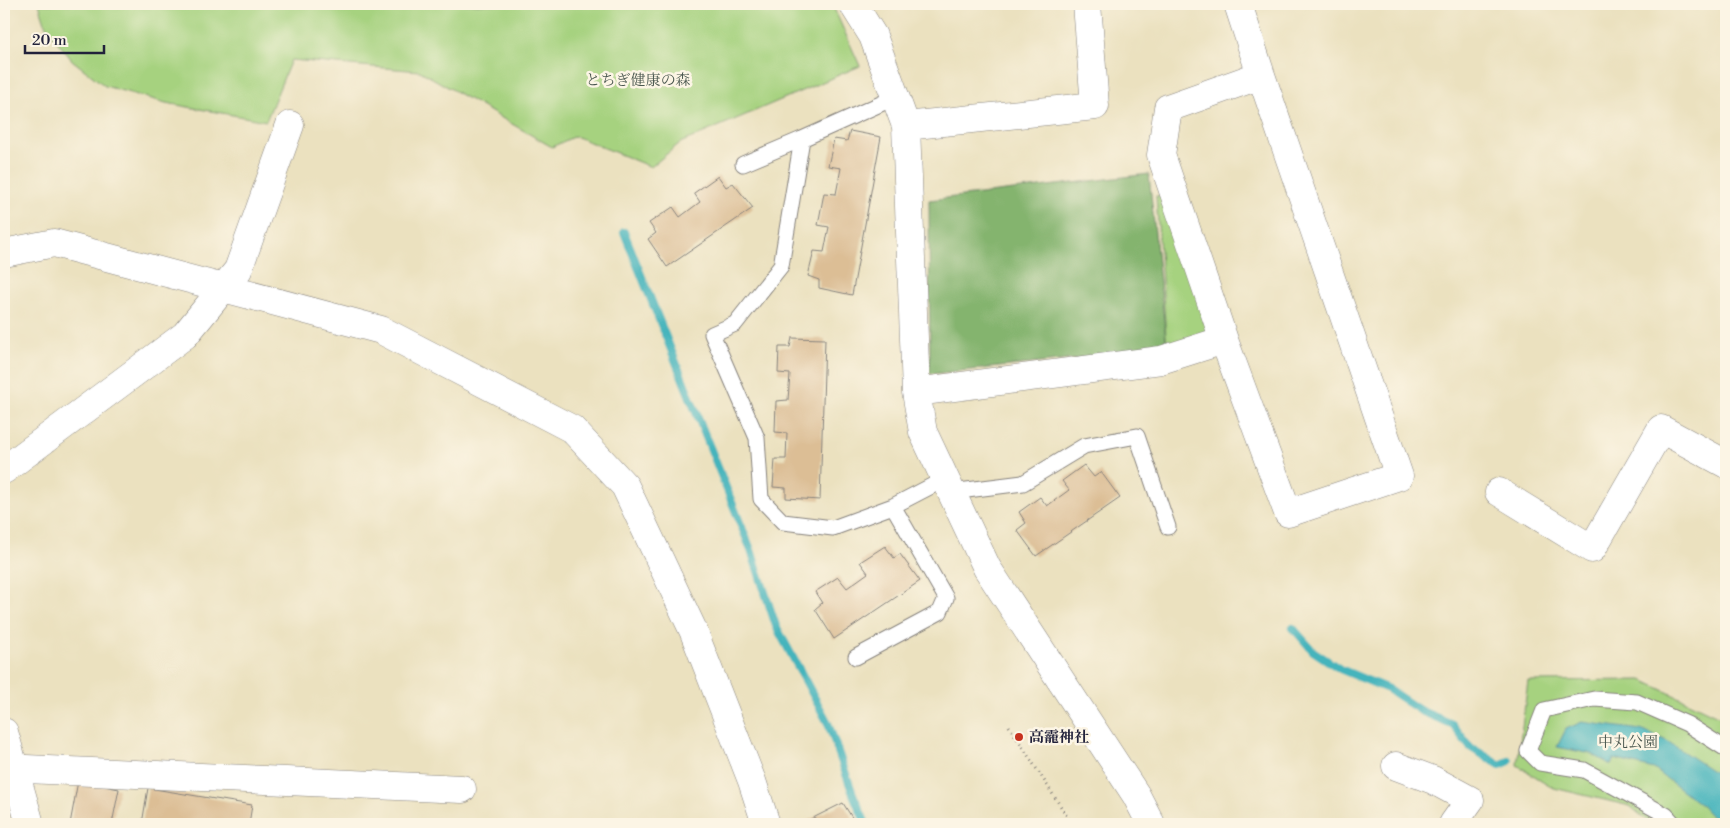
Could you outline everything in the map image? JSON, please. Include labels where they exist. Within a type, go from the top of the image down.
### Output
[{"type":"street","points":[[853,4],[873,36],[906,126],[916,392],[923,432],[988,568],[1136,794],[1151,824]]},
{"type":"street","points":[[906,126],[1095,106],[1086,4]]},
{"type":"street","points":[[1238,4],[1399,476],[1288,513],[1224,340],[1161,155],[1168,108],[1261,75]]},
{"type":"street","points":[[4,470],[186,335],[238,270],[290,125]]},
{"type":"street","points":[[4,253],[54,243],[381,330],[572,428],[625,486],[693,630],[752,781],[766,824]]},
{"type":"street","points":[[916,392],[1161,360],[1224,340]]},
{"type":"street","points":[[1499,492],[1592,549],[1661,429],[1726,464]]},
{"type":"street","points":[[4,732],[9,768],[30,824]]},
{"type":"street","points":[[1396,766],[1433,780],[1470,800],[1453,824]]},
{"type":"street","points":[[9,768],[462,789]]},
{"type":"lane","points":[[743,164],[896,97]]},
{"type":"lane","points":[[802,139],[781,266],[735,324],[712,334],[757,438],[761,499],[783,522],[833,528],[948,485],[1023,484],[1084,446],[1137,436],[1168,527]]},
{"type":"lane","points":[[856,658],[940,612],[946,598],[893,506]]},
{"type":"lane","points":[[1674,824],[1666,815],[1584,770],[1540,764],[1528,751],[1544,710],[1594,699],[1637,702],[1686,724],[1726,749]]},
{"type":"path","points":[[1009,726],[1072,824]]},
{"type":"green space","name":"とちぎ健康の森","points":[[39,4],[832,4],[860,66],[680,143],[651,167],[575,136],[552,147],[420,71],[291,60],[266,121],[166,103],[105,86],[72,60],[47,29]]},
{"type":"green space","points":[[1149,174],[1167,350],[930,374],[929,200]]},
{"type":"green space","points":[[1163,195],[1211,323],[1203,340],[1167,350],[1156,196]]},
{"type":"green space","name":"中丸公園","points":[[1642,680],[1726,720],[1726,824],[1651,824],[1630,806],[1554,788],[1517,765],[1528,681]]},
{"type":"water","points":[[1582,722],[1641,730],[1667,741],[1726,780],[1726,824],[1718,824],[1700,804],[1654,769],[1614,759],[1611,765],[1592,754],[1557,747],[1566,729]]},
{"type":"building","points":[[850,131],[881,137],[852,295],[819,288],[819,280],[808,276],[814,251],[824,252],[829,227],[818,225],[824,193],[836,194],[841,168],[828,166],[834,139],[847,141]]},
{"type":"building","points":[[718,176],[726,187],[733,183],[753,208],[667,267],[648,239],[656,233],[649,223],[673,207],[680,217],[700,202],[694,193]]},
{"type":"building","points":[[792,338],[825,339],[820,500],[786,498],[786,488],[773,487],[775,459],[786,459],[787,433],[775,432],[776,401],[788,400],[790,374],[778,373],[779,347],[790,347]]},
{"type":"building","points":[[1084,465],[1094,477],[1101,472],[1120,498],[1036,556],[1017,530],[1026,523],[1019,512],[1040,497],[1047,506],[1069,490],[1062,481]]},
{"type":"building","points":[[885,546],[894,558],[900,554],[920,581],[834,639],[815,609],[822,603],[815,592],[838,577],[847,588],[868,573],[860,562]]},
{"type":"building","points":[[78,781],[119,789],[112,824],[70,824]]},
{"type":"building","points":[[148,788],[252,805],[249,824],[142,824]]},
{"type":"building","points":[[843,803],[856,824],[801,824]]},
{"type":"waterway","points":[[624,232],[751,550],[776,626],[828,723],[853,794],[866,824]]},
{"type":"waterway","points":[[1293,628],[1313,651],[1340,669],[1388,689],[1421,711],[1452,724],[1470,747],[1500,765],[1509,761]]},
{"type":"place","name":"高靇神社","points":[[1019,737]]}]
